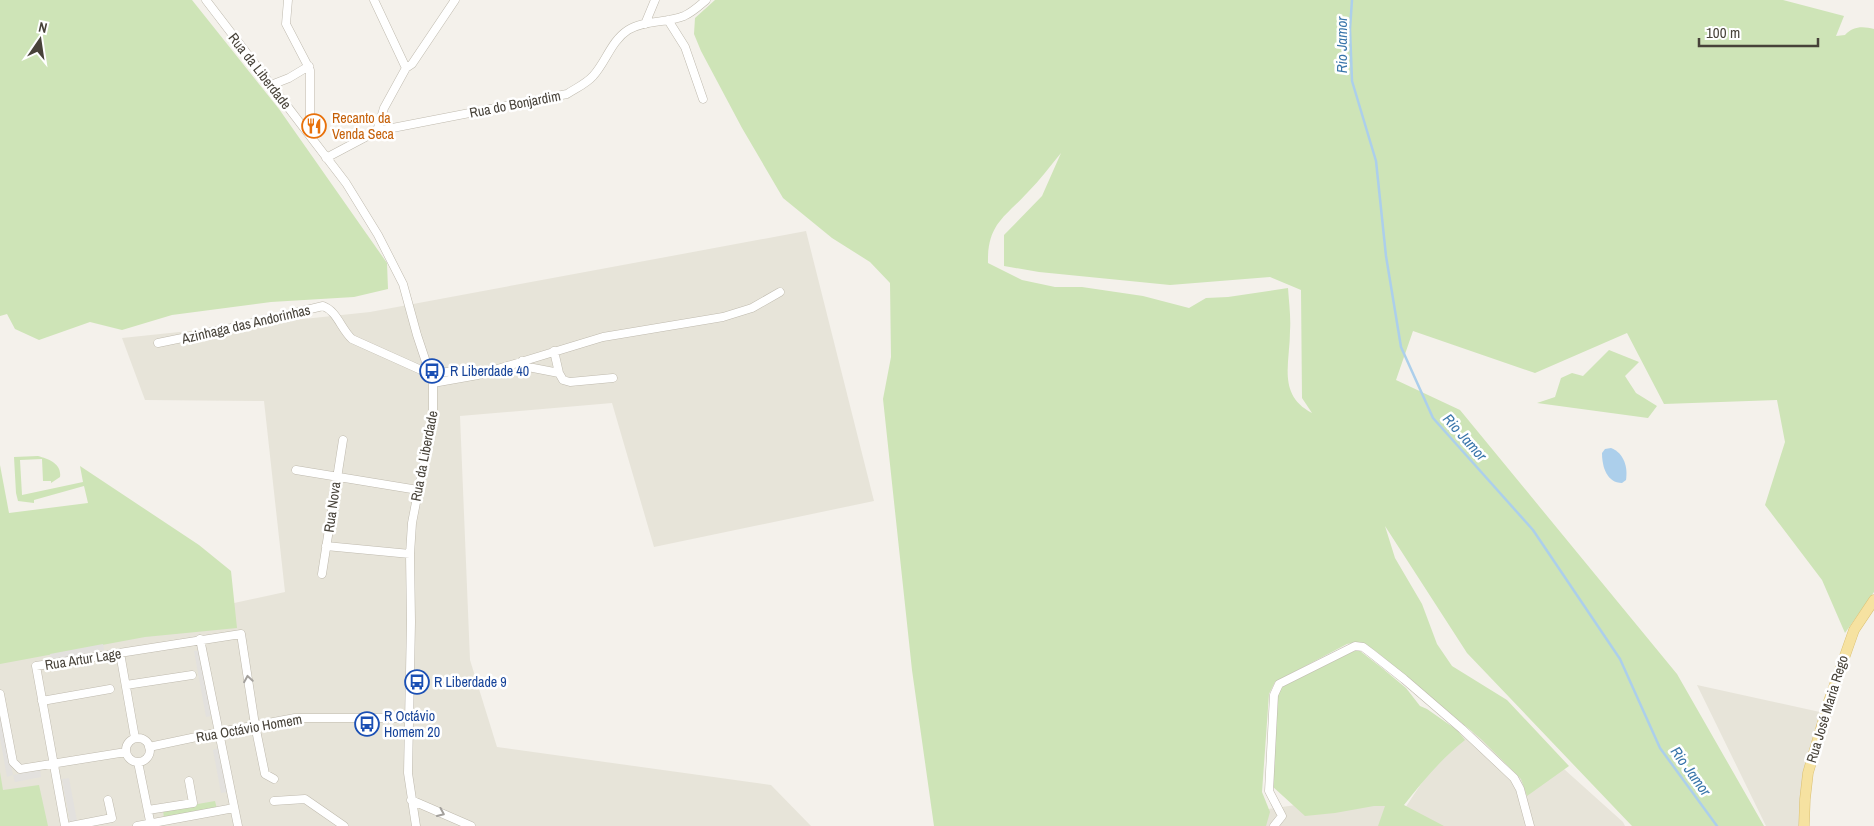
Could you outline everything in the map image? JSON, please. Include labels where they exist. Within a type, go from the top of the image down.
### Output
[{"type":"main road","name":"Rua José Maria Rego","points":[[1804,826],[1808,770],[1829,701],[1854,630],[1874,600]]},
{"type":"street","name":"Rua da Liberdade","points":[[206,0],[346,183],[378,235],[403,284],[416,335],[433,384],[433,415],[412,523],[410,554],[411,622],[408,773],[416,826]]},
{"type":"street","points":[[288,0],[286,24],[309,66],[311,92],[310,119],[305,129]]},
{"type":"street","points":[[374,0],[406,68]]},
{"type":"street","points":[[377,131],[384,108],[406,68],[412,64],[456,0]]},
{"type":"street","points":[[645,24],[655,0]]},
{"type":"street","name":"Rua do Bonjardim","points":[[326,158],[377,131],[567,94],[594,76],[618,38],[630,29],[682,17],[695,10],[706,0]]},
{"type":"street","points":[[668,20],[685,47],[703,99]]},
{"type":"street","points":[[271,85],[289,78],[309,66]]},
{"type":"street","points":[[433,384],[482,374],[623,332],[691,324],[723,317],[752,308],[780,292]]},
{"type":"street","name":"Azinhaga das Andorinhas","points":[[158,343],[323,306],[330,309],[346,334],[352,338],[430,374]]},
{"type":"street","points":[[554,352],[562,380],[570,382],[613,378]]},
{"type":"street","points":[[522,361],[528,368],[559,373]]},
{"type":"street","points":[[430,374],[455,372],[482,374]]},
{"type":"street","name":"Rua Nova","points":[[322,574],[343,440]]},
{"type":"street","points":[[296,470],[418,490]]},
{"type":"street","points":[[326,546],[410,554]]},
{"type":"street","name":"Rua Artur Lage","points":[[65,826],[36,666],[241,634],[255,725]]},
{"type":"street","points":[[200,639],[238,826]]},
{"type":"street","points":[[1274,826],[1282,816],[1269,791],[1274,695],[1279,684],[1355,646],[1363,647],[1391,669],[1462,729],[1514,778],[1520,789],[1530,826]]},
{"type":"street","points":[[120,654],[135,738]]},
{"type":"street","points":[[126,685],[192,675]]},
{"type":"street","points":[[42,701],[110,689]]},
{"type":"street","points":[[0,694],[14,762],[20,769],[126,752]]},
{"type":"street","name":"Rua Octávio Homem","points":[[149,747],[295,718],[410,718]]},
{"type":"street","points":[[255,725],[265,774],[274,779]]},
{"type":"street","points":[[135,738],[144,739],[149,747],[147,758],[138,762],[130,759],[126,752],[127,743],[135,738]]},
{"type":"street","points":[[138,762],[151,825]]},
{"type":"street","points":[[148,810],[193,803],[189,781]]},
{"type":"street","points":[[274,801],[305,799],[344,826]]},
{"type":"street","points":[[71,826],[112,818],[108,800]]},
{"type":"street","points":[[411,800],[471,826]]},
{"type":"street","points":[[137,826],[151,825],[234,808]]},
{"type":"shaded area","points":[[806,231],[874,501],[654,547],[612,403],[460,416],[470,660],[497,747],[771,785],[811,826],[13,826],[0,808],[0,654],[285,592],[264,401],[145,400],[122,338],[370,312]]},
{"type":"shaded area","points":[[103,644],[104,650],[51,660],[50,654]]},
{"type":"shaded area","points":[[200,650],[212,716],[206,717],[194,651]]},
{"type":"shaded area","points":[[1697,685],[1820,712],[1799,826],[1766,826]]},
{"type":"shaded area","points":[[0,707],[13,775],[7,777],[0,738]]},
{"type":"shaded area","points":[[1457,730],[1535,743],[1623,822],[1625,826],[1429,826],[1403,811]]},
{"type":"shaded area","points":[[218,748],[227,792],[221,793],[213,750]]},
{"type":"shaded area","points":[[40,770],[41,777],[15,782],[13,775]]},
{"type":"shaded area","points":[[69,778],[77,821],[70,822],[62,779]]},
{"type":"shaded area","points":[[1392,791],[1381,826],[1244,826],[1248,812]]},
{"type":"green space","points":[[0,0],[192,0],[279,109],[387,263],[388,289],[354,297],[271,302],[172,315],[122,330],[90,322],[39,340],[15,329],[7,314],[0,316]]},
{"type":"green space","points":[[715,0],[1783,0],[1844,16],[1836,36],[1845,35],[1851,30],[1858,28],[1874,29],[1874,592],[1845,633],[1822,580],[1765,505],[1785,442],[1777,400],[1664,404],[1627,333],[1535,373],[1413,331],[1396,380],[1460,410],[1677,674],[1764,826],[1632,826],[1467,653],[1385,526],[1395,558],[1422,604],[1437,644],[1452,666],[1507,700],[1569,766],[1527,796],[1521,779],[1481,739],[1374,650],[1366,645],[1353,643],[1347,644],[1275,682],[1269,694],[1262,792],[1270,812],[1266,826],[934,826],[912,670],[883,399],[891,357],[890,283],[870,262],[832,238],[783,198],[742,128],[701,51],[694,34],[695,18]],"holes":[[[1061,153],[1042,196],[1004,235],[1004,266],[1039,272],[1170,285],[1270,277],[1301,290],[1302,398],[1312,413],[1301,406],[1290,388],[1288,377],[1290,343],[1288,288],[1228,297],[1206,298],[1189,308],[1143,296],[1082,287],[1055,287],[1022,280],[988,263],[988,250],[994,230],[999,222],[1037,183]]]},
{"type":"green space","points":[[1609,350],[1639,362],[1625,376],[1636,393],[1657,406],[1648,418],[1537,403],[1555,397],[1561,378],[1572,373],[1583,376]]},
{"type":"green space","points":[[38,456],[57,465],[60,477],[51,483],[51,481],[43,481],[42,459],[20,460],[22,495],[83,482],[80,466],[199,545],[231,571],[237,628],[145,637],[0,664],[0,465],[9,513],[88,503],[84,486],[34,500],[34,503],[18,501],[14,457]]},
{"type":"green space","points":[[1355,651],[1360,651],[1382,668],[1406,688],[1420,706],[1457,730],[1465,740],[1440,763],[1404,805],[1444,826],[1378,826],[1385,806],[1305,816],[1272,786],[1276,697],[1279,689]]},
{"type":"green space","points":[[0,772],[3,790],[39,785],[48,826],[0,826]]},
{"type":"green space","points":[[215,801],[217,809],[164,818],[163,810]]},
{"type":"water","points":[[1611,448],[1619,453],[1626,465],[1626,480],[1622,483],[1609,477],[1604,469],[1602,453],[1605,449]]},
{"type":"waterway","name":"Rio Jamor","points":[[1352,0],[1350,29],[1352,81],[1376,161],[1386,256],[1401,347],[1433,418],[1533,530],[1620,659],[1660,748],[1717,826]]},
{"type":"place","name":"Recanto da Venda Seca","points":[[314,126]]},
{"type":"place","name":"R Liberdade 40","points":[[432,371]]},
{"type":"place","name":"R Liberdade 9","points":[[417,682]]},
{"type":"place","name":"R Octávio Homem 20","points":[[367,724]]}]
